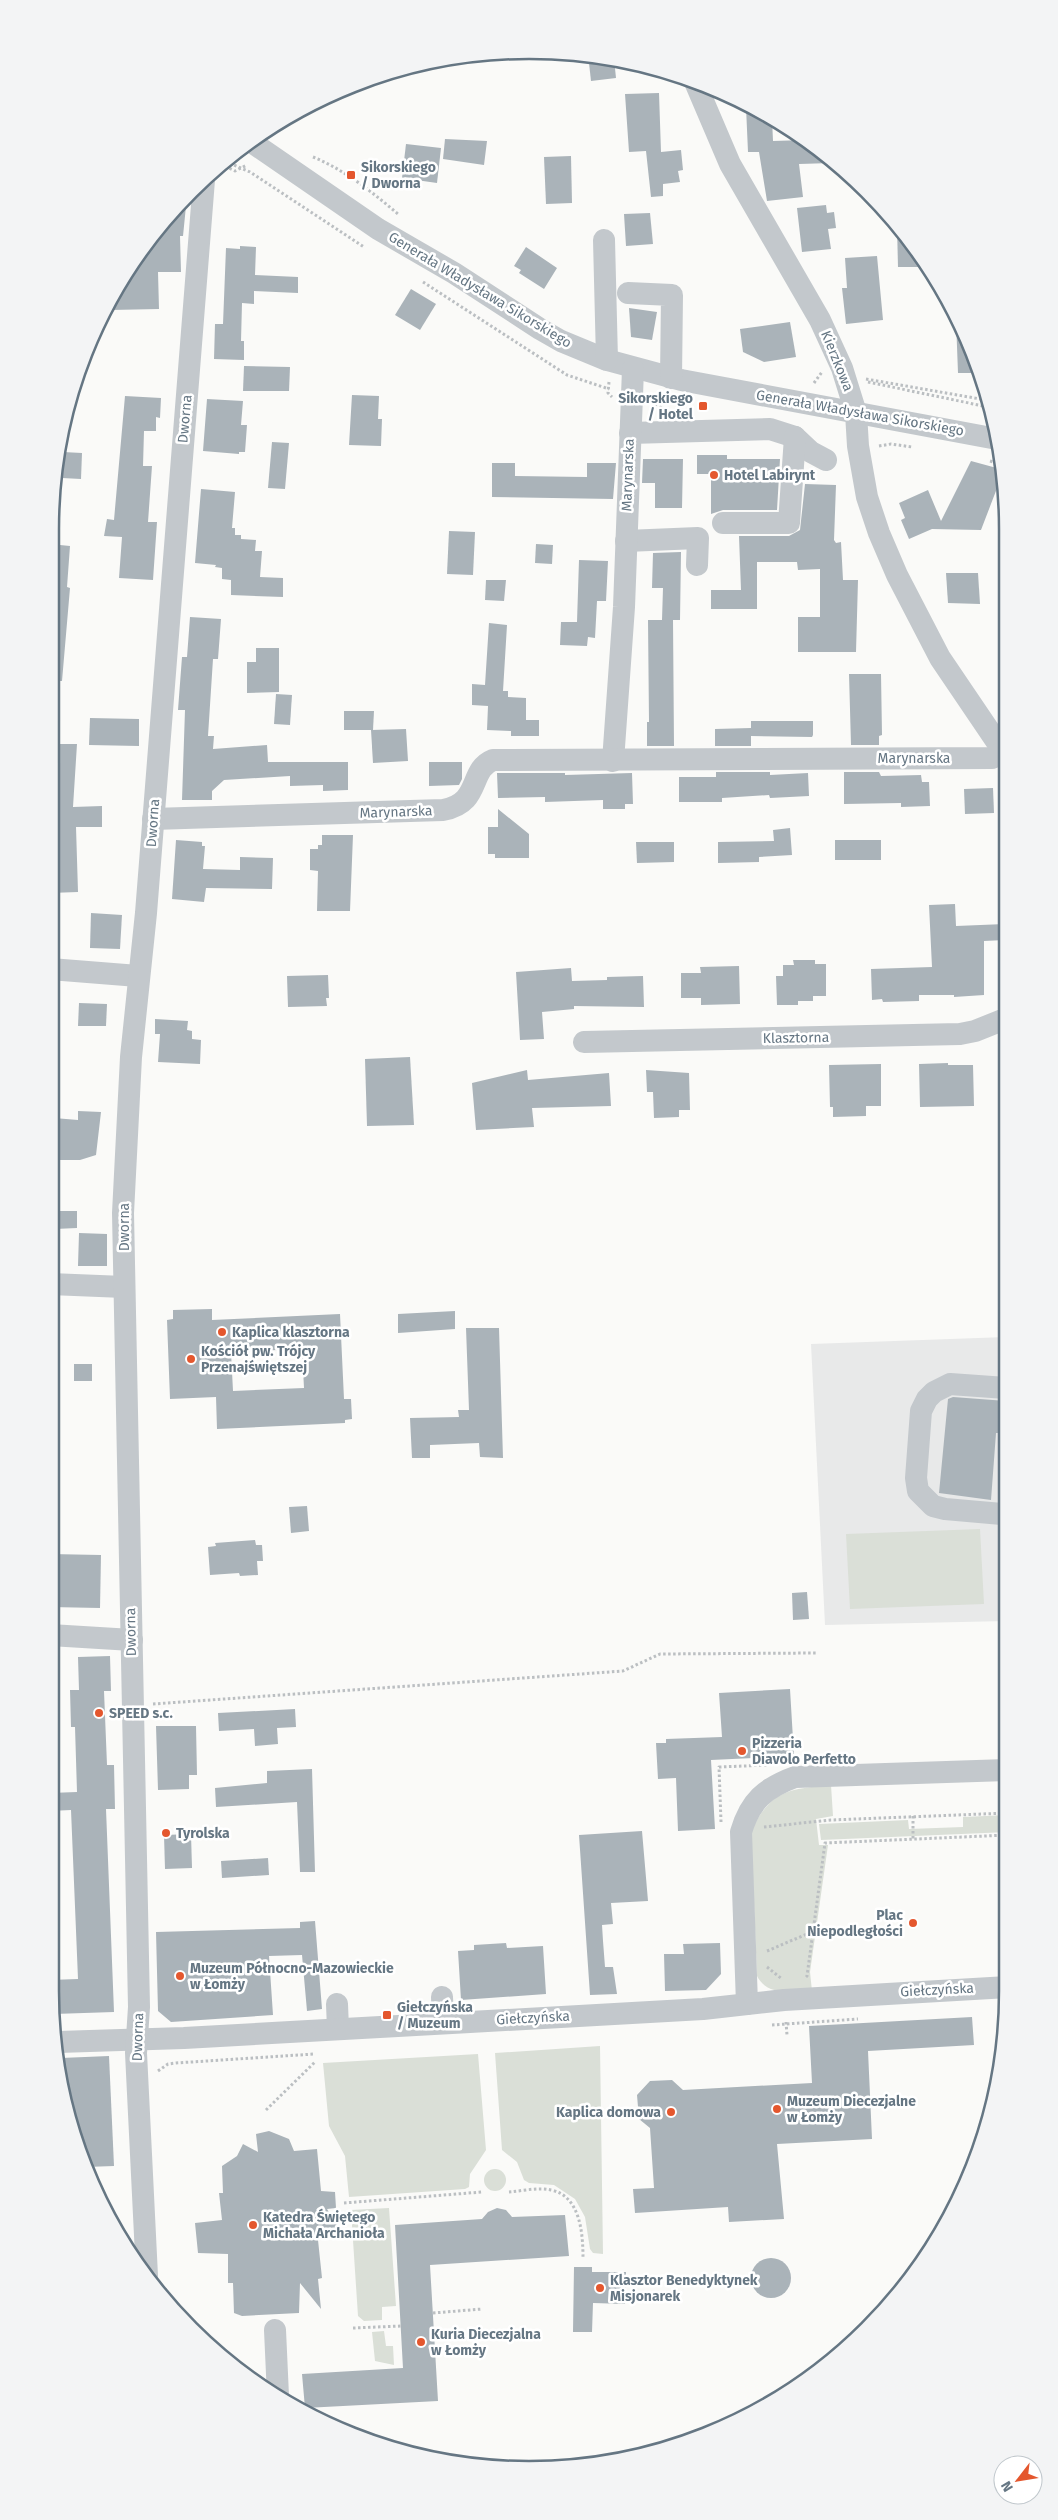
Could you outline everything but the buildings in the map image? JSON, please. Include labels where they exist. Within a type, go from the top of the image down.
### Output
[{"type":"street","name":"Kierzkowa","points":[[699,91],[730,164],[853,376],[858,446],[867,497],[893,566],[940,658],[999,746]]},
{"type":"street","name":"Generała Władysława Sikorskiego","points":[[257,146],[378,229],[454,273],[540,329],[561,341],[607,360],[671,378],[990,438]]},
{"type":"street","name":"Dworna","points":[[156,2277],[136,2060],[139,2007],[123,1213],[138,976],[146,913],[203,189]]},
{"type":"street","points":[[604,240],[607,360]]},
{"type":"street","points":[[628,293],[672,295],[671,378]]},
{"type":"street","name":"Marynarska","points":[[613,761],[624,607],[634,369]]},
{"type":"street","points":[[630,433],[770,429],[795,437],[811,452],[826,460]]},
{"type":"street","points":[[724,523],[790,523],[795,437]]},
{"type":"street","points":[[626,541],[698,538],[698,565]]},
{"type":"street","name":"Marynarska","points":[[153,819],[443,810],[453,808],[469,797],[480,771],[488,762],[493,760],[992,758],[999,755]]},
{"type":"street","points":[[59,970],[138,976]]},
{"type":"street","name":"Klasztorna","points":[[584,1042],[960,1034],[975,1031],[999,1021]]},
{"type":"street","points":[[59,1284],[124,1287]]},
{"type":"street","points":[[999,1388],[950,1384],[934,1392],[927,1399],[921,1411],[916,1478],[918,1491],[933,1506],[945,1509],[999,1514]]},
{"type":"street","points":[[59,1636],[132,1640]]},
{"type":"street","points":[[747,2004],[741,1832],[746,1816],[764,1792],[776,1784],[795,1777],[999,1770]]},
{"type":"street","name":"Giełczyńska","points":[[62,2042],[703,2009],[822,1997],[999,1987]]},
{"type":"street","points":[[442,1997],[443,2023]]},
{"type":"street","points":[[337,2004],[338,2029]]},
{"type":"street","points":[[275,2330],[278,2388]]},
{"type":"path","points":[[311,156],[328,164],[374,193],[403,218]]},
{"type":"path","points":[[853,376],[981,399]]},
{"type":"path","points":[[853,376],[983,406]]},
{"type":"path","points":[[133,1705],[623,1671],[660,1654],[816,1653]]},
{"type":"path","points":[[721,1827],[719,1767],[769,1765]]},
{"type":"path","points":[[759,1828],[831,1820],[958,1816],[999,1813]]},
{"type":"path","points":[[913,1816],[913,1839]]},
{"type":"path","points":[[799,1978],[808,1976],[825,1843],[999,1835]]},
{"type":"path","points":[[765,1952],[814,1931]]},
{"type":"path","points":[[783,1980],[791,1978]]},
{"type":"path","points":[[768,2025],[866,2019]]},
{"type":"path","points":[[786,2024],[787,2035]]},
{"type":"path","points":[[155,2075],[161,2068],[176,2063],[324,2053]]},
{"type":"path","points":[[266,2110],[315,2062]]},
{"type":"path","points":[[508,2192],[543,2189],[563,2195],[580,2221],[583,2259]]},
{"type":"path","points":[[344,2204],[482,2192]]},
{"type":"path","points":[[433,2313],[482,2310]]},
{"type":"path","points":[[353,2328],[401,2326]]},
{"type":"shaded area","points":[[999,1337],[999,1621],[825,1625],[811,1344]]},
{"type":"shaded area","points":[[980,1529],[984,1604],[850,1609],[846,1534]]},
{"type":"shaded area","points":[[831,1785],[833,1816],[816,1819],[819,1845],[828,1845],[810,1972],[812,1991],[788,1992],[774,1990],[762,1983],[757,1976],[751,1831],[758,1817],[774,1799],[783,1794],[804,1788]]},
{"type":"shaded area","points":[[999,1815],[999,1832],[821,1840],[819,1824],[908,1820],[909,1829],[963,1827],[963,1817]]},
{"type":"shaded area","points":[[600,2046],[603,2254],[593,2253],[590,2249],[585,2217],[575,2199],[554,2185],[529,2183],[524,2180],[517,2162],[502,2150],[495,2053]]},
{"type":"shaded area","points":[[478,2054],[486,2150],[470,2174],[469,2187],[465,2189],[349,2197],[345,2156],[329,2126],[323,2063]]},
{"type":"shaded area","points":[[495,2169],[503,2172],[506,2180],[503,2188],[495,2191],[487,2188],[484,2180],[487,2172]]},
{"type":"shaded area","points":[[389,2208],[396,2306],[382,2307],[382,2320],[364,2321],[358,2316],[351,2210]]},
{"type":"shaded area","points":[[384,2331],[386,2346],[393,2346],[394,2365],[375,2361],[372,2332]]},
{"type":"place","name":"Sikorskiego / Dworna","points":[[351,175]]},
{"type":"place","name":"Sikorskiego / Hotel","points":[[703,406]]},
{"type":"place","name":"Hotel Labirynt","points":[[714,475]]},
{"type":"place","name":"Kaplica klasztorna","points":[[222,1332]]},
{"type":"place","name":"Kościół pw. Trójcy Przenajświętszej","points":[[191,1359]]},
{"type":"place","name":"SPEED s.c.","points":[[99,1713]]},
{"type":"place","name":"Pizzeria Diavolo Perfetto","points":[[742,1751]]},
{"type":"place","name":"Tyrolska","points":[[166,1833]]},
{"type":"place","name":"Plac Niepodległości","points":[[913,1923]]},
{"type":"place","name":"Muzeum Północno-Mazowieckie w Łomży","points":[[180,1976]]},
{"type":"place","name":"Giełczyńska / Muzeum","points":[[387,2015]]},
{"type":"place","name":"Muzeum Diecezjalne w Łomży","points":[[777,2109]]},
{"type":"place","name":"Kaplica domowa","points":[[671,2112]]},
{"type":"place","name":"Katedra Świętego Michała Archanioła","points":[[253,2225]]},
{"type":"place","name":"Klasztor Benedyktynek Misjonarek","points":[[600,2288]]},
{"type":"place","name":"Kuria Diecezjalna w Łomży","points":[[421,2342]]}]
